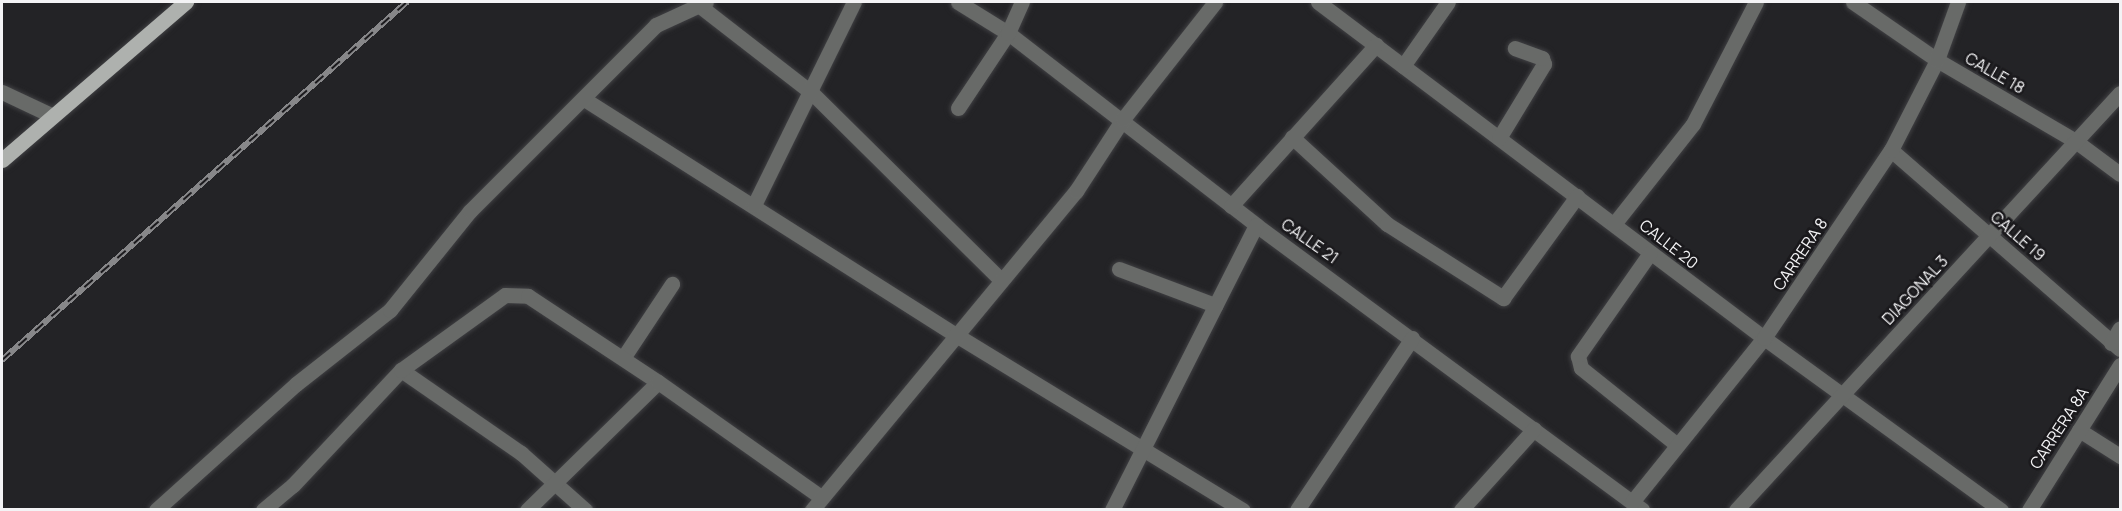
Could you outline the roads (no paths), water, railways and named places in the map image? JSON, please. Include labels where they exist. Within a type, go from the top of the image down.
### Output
[{"type":"main road","points":[[2,160],[186,2]]},
{"type":"street","points":[[754,205],[812,93],[854,2]]},
{"type":"street","name":"CALLE 21","points":[[958,2],[1008,33],[1123,119],[1256,225],[1637,506]]},
{"type":"street","points":[[957,108],[1008,33],[1022,2]]},
{"type":"street","points":[[263,510],[293,484],[401,370],[505,295],[518,293],[528,296],[658,382],[817,503],[1076,191],[1123,119],[1215,2]]},
{"type":"street","name":"CALLE 20","points":[[1318,2],[1764,338],[1844,393],[2001,510]]},
{"type":"street","points":[[1403,66],[1448,2]]},
{"type":"street","points":[[1614,224],[1694,124],[1756,2]]},
{"type":"street","name":"CALLE 18","points":[[1853,2],[1937,60],[2074,140],[2121,174]]},
{"type":"street","name":"CARRERA 8","points":[[1637,506],[1677,445],[1764,338],[1891,150],[1937,60],[1958,2]]},
{"type":"street","points":[[156,510],[296,384],[390,310],[470,211],[657,25],[704,4],[812,93],[1001,280]]},
{"type":"street","points":[[1231,206],[1376,45]]},
{"type":"street","points":[[1500,138],[1544,64],[1542,58],[1515,48]]},
{"type":"street","points":[[2,92],[53,116]]},
{"type":"street","name":"DIAGONAL 3","points":[[1736,510],[1990,235],[2074,140],[2121,93]]},
{"type":"street","points":[[584,99],[956,335],[1144,447],[1244,510]]},
{"type":"street","points":[[1292,137],[1387,224],[1503,298],[1577,196]]},
{"type":"street","name":"CALLE 19","points":[[1891,150],[2116,346]]},
{"type":"street","points":[[1112,510],[1256,225]]},
{"type":"street","points":[[1650,253],[1578,356],[1581,368],[1677,445]]},
{"type":"street","points":[[1119,269],[1215,305]]},
{"type":"street","points":[[622,358],[672,284]]},
{"type":"street","points":[[2116,346],[2121,328]]},
{"type":"street","points":[[1298,510],[1412,338]]},
{"type":"street","name":"CARRERA 8A","points":[[2029,510],[2121,365]]},
{"type":"street","points":[[401,370],[521,453],[585,510]]},
{"type":"street","points":[[527,510],[658,382]]},
{"type":"street","points":[[1461,510],[1534,429]]},
{"type":"street","points":[[2079,430],[2121,456]]},
{"type":"railway","points":[[2,360],[407,2]]}]
